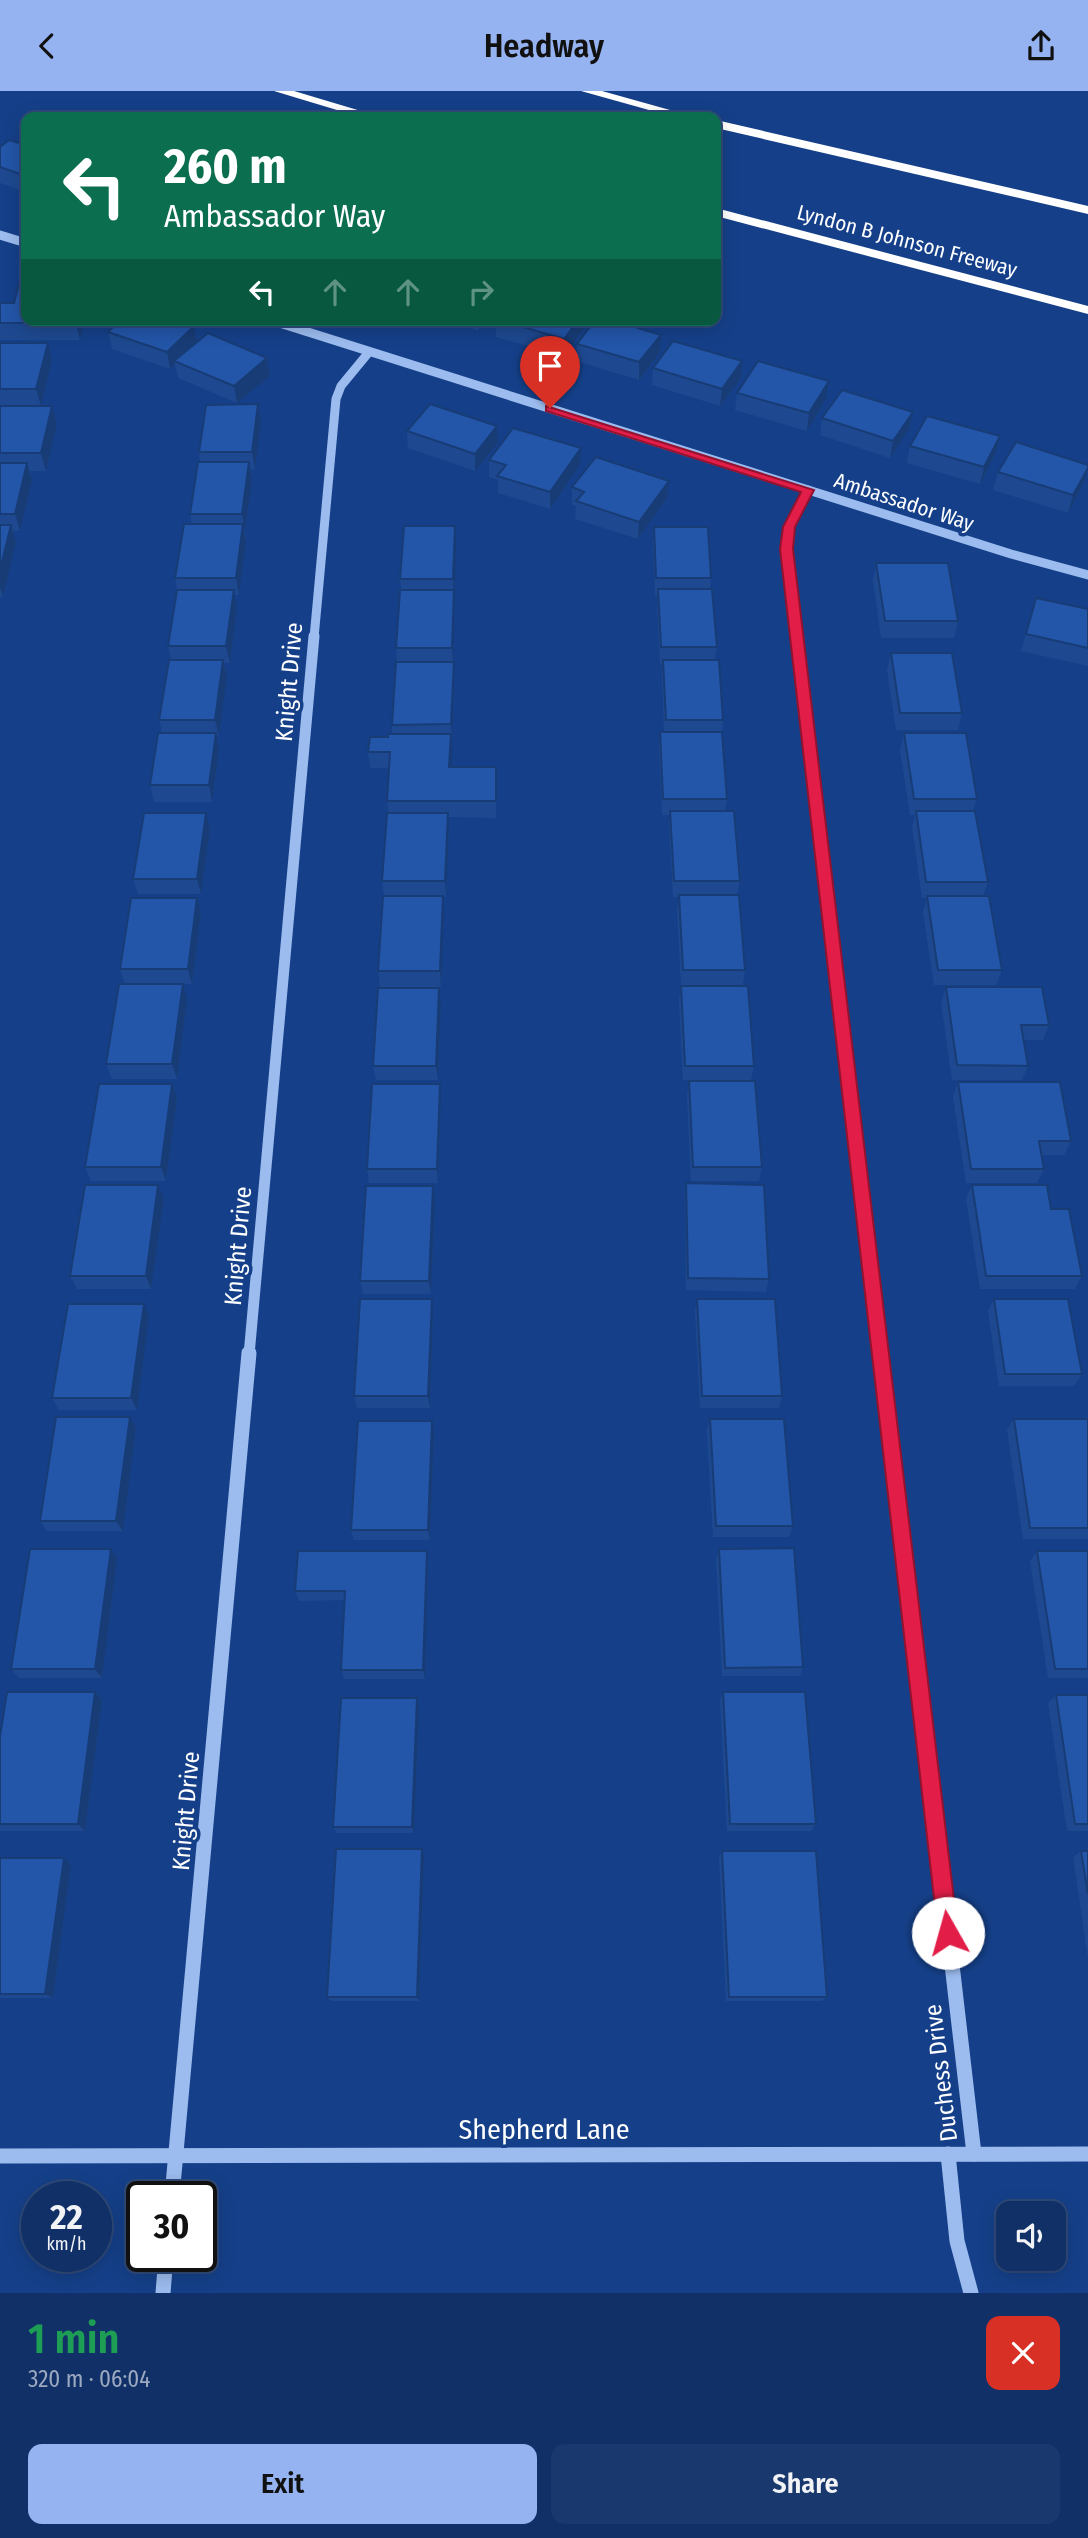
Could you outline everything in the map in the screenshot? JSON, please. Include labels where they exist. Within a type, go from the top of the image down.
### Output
[{"type":"highway","points":[[280,91],[356,112]]},
{"type":"highway","points":[[587,91],[669,112]]},
{"type":"highway","points":[[721,125],[1088,210]]},
{"type":"highway","points":[[860,157],[1088,199]]},
{"type":"highway","name":"Lyndon B Johnson Freeway","points":[[721,213],[1088,310]]},
{"type":"street","points":[[0,235],[21,241]]},
{"type":"street","name":"Ambassador Way","points":[[289,326],[808,490],[1088,575]]},
{"type":"street","name":"Knight Drive","points":[[174,2181],[336,400],[341,386],[369,352]]},
{"type":"street","name":"Duchess Drive","points":[[808,490],[789,527],[787,549],[974,2154]]},
{"type":"street","points":[[948,2154],[957,2256],[971,2293]]},
{"type":"street","name":"Shepherd Lane","points":[[0,2156],[1088,2154]]},
{"type":"street","points":[[163,2293],[165,2272]]},
{"type":"building","points":[[9,140],[21,144],[21,174],[0,167],[0,147]]},
{"type":"building","points":[[21,280],[21,323],[0,323],[0,303],[14,303]]},
{"type":"building","points":[[114,326],[194,326],[167,352],[108,332]]},
{"type":"building","points":[[520,326],[574,326],[564,339]]},
{"type":"building","points":[[590,326],[632,326],[661,335],[639,362],[577,344]]},
{"type":"building","points":[[208,333],[267,358],[234,386],[174,361]]},
{"type":"building","points":[[673,341],[742,361],[722,389],[653,368]]},
{"type":"building","points":[[0,343],[48,343],[36,389],[0,389]]},
{"type":"building","points":[[758,361],[829,381],[809,413],[737,393]]},
{"type":"building","points":[[842,390],[913,412],[893,441],[822,418]]},
{"type":"building","points":[[258,404],[252,452],[199,452],[206,405]]},
{"type":"building","points":[[430,404],[497,426],[475,454],[407,431]]},
{"type":"building","points":[[0,406],[52,406],[41,453],[0,453]]},
{"type":"building","points":[[927,416],[1000,436],[984,467],[910,446]]},
{"type":"building","points":[[513,428],[581,448],[550,492],[497,476],[506,465],[489,460]]},
{"type":"building","points":[[1016,442],[1088,465],[1073,495],[998,472]]},
{"type":"building","points":[[596,457],[669,481],[639,522],[576,501],[584,492],[572,487]]},
{"type":"building","points":[[198,462],[249,462],[242,514],[190,514]]},
{"type":"building","points":[[0,463],[27,463],[15,514],[0,514]]},
{"type":"building","points":[[184,524],[243,524],[236,578],[175,578]]},
{"type":"building","points":[[0,525],[11,525],[0,570]]},
{"type":"building","points":[[404,526],[455,526],[453,579],[400,579]]},
{"type":"building","points":[[654,527],[708,527],[711,578],[656,578]]},
{"type":"building","points":[[876,563],[948,563],[958,621],[885,621]]},
{"type":"building","points":[[658,589],[712,589],[717,647],[661,647]]},
{"type":"building","points":[[177,590],[234,590],[226,646],[168,646]]},
{"type":"building","points":[[400,590],[454,590],[452,648],[396,648]]},
{"type":"building","points":[[1036,598],[1088,609],[1088,648],[1026,634]]},
{"type":"building","points":[[891,653],[952,653],[962,713],[900,713]]},
{"type":"building","points":[[169,660],[223,660],[215,720],[159,720]]},
{"type":"building","points":[[663,660],[719,660],[723,720],[666,720]]},
{"type":"building","points":[[396,662],[454,662],[451,724],[392,725]]},
{"type":"building","points":[[660,732],[722,732],[727,799],[663,799]]},
{"type":"building","points":[[158,733],[216,733],[209,785],[150,785]]},
{"type":"building","points":[[904,733],[966,733],[977,799],[914,799]]},
{"type":"building","points":[[388,734],[451,734],[449,767],[496,767],[496,801],[387,801],[390,752],[368,752],[370,737],[388,737]]},
{"type":"building","points":[[670,811],[734,811],[740,881],[674,881]]},
{"type":"building","points":[[916,811],[975,811],[988,882],[926,882]]},
{"type":"building","points":[[144,813],[206,813],[197,879],[133,879]]},
{"type":"building","points":[[387,813],[448,813],[445,881],[382,881]]},
{"type":"building","points":[[679,895],[739,895],[745,970],[683,970]]},
{"type":"building","points":[[383,896],[443,896],[440,971],[378,971]]},
{"type":"building","points":[[927,896],[989,896],[1002,970],[938,970]]},
{"type":"building","points":[[131,898],[197,898],[188,969],[120,969]]},
{"type":"building","points":[[119,984],[183,984],[172,1064],[106,1064]]},
{"type":"building","points":[[681,986],[748,986],[754,1066],[685,1066]]},
{"type":"building","points":[[946,987],[1042,987],[1049,1025],[1021,1025],[1028,1066],[957,1065]]},
{"type":"building","points":[[378,988],[439,988],[436,1066],[373,1066]]},
{"type":"building","points":[[689,1081],[755,1081],[762,1167],[693,1167]]},
{"type":"building","points":[[958,1082],[1060,1082],[1071,1141],[1039,1141],[1044,1169],[971,1169]]},
{"type":"building","points":[[99,1084],[172,1084],[161,1167],[85,1167]]},
{"type":"building","points":[[372,1084],[440,1084],[437,1169],[367,1169]]},
{"type":"building","points":[[686,1183],[764,1185],[769,1279],[688,1278]]},
{"type":"building","points":[[85,1185],[158,1185],[146,1276],[70,1276]]},
{"type":"building","points":[[972,1185],[1047,1185],[1051,1209],[1069,1209],[1082,1276],[986,1276]]},
{"type":"building","points":[[366,1186],[433,1186],[429,1281],[360,1281]]},
{"type":"building","points":[[360,1299],[432,1299],[428,1396],[354,1396]]},
{"type":"building","points":[[697,1299],[775,1299],[782,1396],[702,1396]]},
{"type":"building","points":[[994,1299],[1068,1299],[1082,1374],[1005,1374]]},
{"type":"building","points":[[68,1304],[144,1304],[131,1398],[52,1398]]},
{"type":"building","points":[[56,1417],[130,1417],[116,1521],[40,1521]]},
{"type":"building","points":[[710,1419],[784,1419],[793,1526],[716,1526]]},
{"type":"building","points":[[1014,1419],[1088,1419],[1088,1528],[1030,1528]]},
{"type":"building","points":[[358,1421],[432,1421],[428,1530],[351,1530]]},
{"type":"building","points":[[794,1548],[803,1667],[725,1668],[719,1549]]},
{"type":"building","points":[[30,1549],[111,1549],[95,1669],[11,1669]]},
{"type":"building","points":[[298,1551],[427,1551],[423,1670],[341,1670],[345,1591],[295,1591]]},
{"type":"building","points":[[1037,1551],[1088,1551],[1088,1669],[1055,1669]]},
{"type":"building","points":[[7,1692],[95,1692],[78,1824],[0,1824],[0,1736]]},
{"type":"building","points":[[723,1692],[805,1692],[816,1824],[730,1824]]},
{"type":"building","points":[[1056,1695],[1088,1695],[1088,1824],[1075,1824]]},
{"type":"building","points":[[341,1698],[417,1698],[412,1827],[333,1827]]},
{"type":"building","points":[[336,1849],[422,1849],[417,1997],[327,1997]]},
{"type":"building","points":[[722,1851],[816,1851],[827,1997],[729,1997]]},
{"type":"building","points":[[1081,1851],[1088,1851],[1088,1894]]},
{"type":"building","points":[[0,1858],[64,1858],[45,1994],[0,1994]]},
{"type":"route","points":[[550,408],[808,490],[789,527],[787,549],[948,1933]]}]
